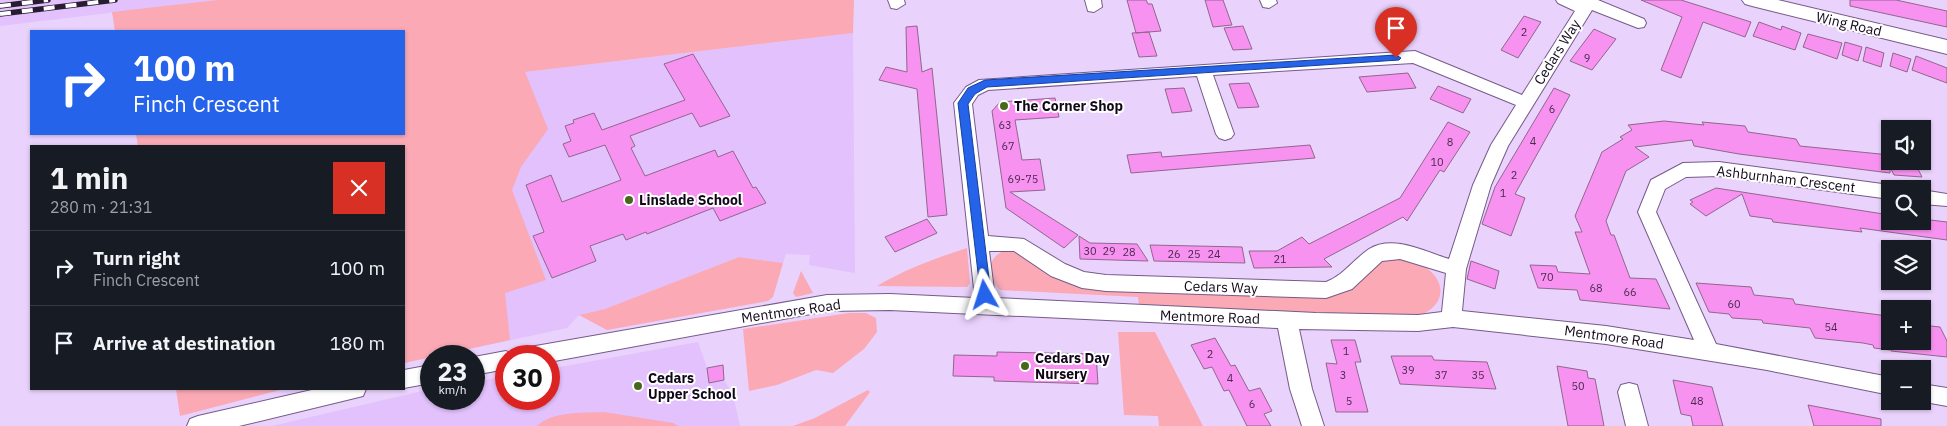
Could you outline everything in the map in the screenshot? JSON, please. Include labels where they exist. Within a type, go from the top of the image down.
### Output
[{"type":"street","points":[[1564,0],[1588,4],[1638,23]]},
{"type":"street","name":"Wing Road","points":[[1752,0],[1947,47]]},
{"type":"street","name":"Cedars Way","points":[[1453,319],[1451,308],[1456,269],[1482,185],[1500,145],[1588,4]]},
{"type":"street","points":[[986,307],[963,103],[972,91],[985,84],[1415,57],[1526,103]]},
{"type":"street","points":[[1203,71],[1225,134]]},
{"type":"street","name":"Ashburnham Crescent","points":[[1709,351],[1647,212],[1656,185],[1683,170],[1719,169],[1881,191]]},
{"type":"street","points":[[1931,197],[1946,198]]},
{"type":"street","name":"Cedars Way","points":[[979,242],[1017,244],[1058,270],[1082,280],[1106,283],[1326,290],[1345,283],[1377,254],[1400,251],[1456,269]]},
{"type":"street","name":"Mentmore Road","points":[[560,351],[826,303],[890,302],[1287,320],[1418,323],[1453,319],[1606,335],[1709,351],[1881,384]]},
{"type":"street","points":[[1287,320],[1301,389],[1313,426]]},
{"type":"street","points":[[405,379],[420,376]]},
{"type":"street","points":[[198,426],[351,390]]},
{"type":"street","points":[[1629,392],[1636,426]]},
{"type":"street","points":[[1931,394],[1947,397]]},
{"type":"shaded area","points":[[0,0],[217,0],[0,26]]},
{"type":"shaded area","points":[[217,0],[854,0],[853,33],[525,72],[548,129],[521,167],[512,190],[546,280],[505,293],[510,340],[485,345],[420,345],[420,360],[405,363],[405,145],[138,145],[136,135],[405,135],[405,30],[115,30],[112,12]]},
{"type":"shaded area","name":"Linslade School","points":[[853,33],[855,273],[809,265],[810,255],[786,254],[783,263],[739,257],[605,309],[579,315],[567,328],[485,346],[420,345],[420,360],[405,363],[405,145],[138,145],[136,135],[405,135],[525,72]]},
{"type":"shaded area","points":[[967,248],[970,283],[967,287],[877,286],[921,264]]},
{"type":"shaded area","points":[[1004,251],[1015,251],[1054,274],[1319,297],[1333,296],[1352,288],[1377,261],[1396,255],[1418,263],[1433,273],[1438,280],[1440,294],[1438,301],[1433,307],[1417,316],[1139,306],[1138,297],[1000,290],[993,279],[990,268],[994,258]]},
{"type":"shaded area","points":[[739,257],[783,263],[773,297],[768,301],[607,330],[579,315],[605,309]]},
{"type":"shaded area","points":[[801,271],[813,293],[796,297],[793,293]]},
{"type":"shaded area","points":[[849,313],[866,313],[876,318],[877,332],[864,349],[833,373],[816,370],[777,385],[749,391],[743,329]]},
{"type":"shaded area","points":[[1118,332],[1155,332],[1203,426],[1159,426],[1158,416],[1124,415]]},
{"type":"shaded area","name":"Cedars Upper School","points":[[698,342],[707,368],[709,383],[724,380],[733,395],[740,426],[272,426],[420,392],[420,410],[485,410],[485,380],[495,378],[495,410],[560,410],[560,367]]},
{"type":"shaded area","points":[[176,390],[280,390],[180,416]]},
{"type":"shaded area","points":[[868,390],[870,392],[845,426],[793,426],[815,418]]},
{"type":"shaded area","points":[[604,412],[673,423],[678,426],[537,426],[543,421],[560,415]]},
{"type":"building","points":[[1127,0],[1146,0],[1148,4],[1152,4],[1161,31],[1136,33]]},
{"type":"building","points":[[1205,0],[1223,0],[1232,25],[1213,27]]},
{"type":"building","points":[[1641,0],[1681,0],[1751,22],[1745,37],[1703,22],[1681,78],[1661,70],[1682,17]]},
{"type":"building","points":[[1850,0],[1896,0],[1947,11],[1947,27],[1850,6]]},
{"type":"building","points":[[1524,16],[1541,22],[1518,58],[1501,50]]},
{"type":"building","points":[[1759,22],[1781,30],[1782,26],[1801,33],[1795,50],[1753,36]]},
{"type":"building","points":[[917,26],[922,72],[932,68],[947,215],[928,217],[917,89],[879,80],[886,67],[907,72],[906,27]]},
{"type":"building","points":[[1243,26],[1252,49],[1233,50],[1224,28]]},
{"type":"building","points":[[1594,29],[1616,39],[1592,70],[1570,61]]},
{"type":"building","points":[[1149,32],[1157,56],[1139,57],[1132,33]]},
{"type":"building","points":[[1808,34],[1842,43],[1837,59],[1803,47]]},
{"type":"building","points":[[1845,42],[1862,47],[1858,61],[1842,55]]},
{"type":"building","points":[[1866,47],[1884,53],[1881,67],[1863,61]]},
{"type":"building","points":[[1893,53],[1911,59],[1907,72],[1890,66]]},
{"type":"building","points":[[693,54],[730,116],[700,127],[692,113],[630,136],[635,146],[631,148],[645,176],[715,150],[718,157],[733,151],[753,188],[756,187],[766,203],[720,221],[713,208],[647,234],[646,232],[626,240],[623,234],[590,246],[596,261],[552,278],[533,236],[544,232],[526,185],[551,175],[562,202],[621,180],[605,145],[569,157],[563,144],[571,141],[565,126],[574,123],[573,120],[594,113],[602,130],[685,100],[664,64]]},
{"type":"building","points":[[1916,56],[1947,68],[1947,83],[1912,70]]},
{"type":"building","points":[[1408,73],[1416,88],[1367,92],[1359,77]]},
{"type":"building","points":[[1249,83],[1259,107],[1238,108],[1229,84]]},
{"type":"building","points":[[1438,86],[1471,99],[1463,113],[1430,99]]},
{"type":"building","points":[[1184,88],[1192,111],[1172,113],[1165,89]]},
{"type":"building","points":[[1554,88],[1570,95],[1515,194],[1525,198],[1511,236],[1482,224],[1495,187]]},
{"type":"building","points":[[1055,98],[1059,117],[1015,120],[1022,160],[1040,159],[1045,190],[1010,192],[1078,235],[1064,248],[1006,208],[992,111],[1000,102]]},
{"type":"building","points":[[1664,121],[1704,125],[1702,122],[1745,126],[1748,132],[1796,139],[1800,146],[1881,154],[1881,170],[1890,170],[1890,173],[1739,154],[1694,146],[1692,140],[1635,147],[1649,157],[1626,171],[1606,221],[1611,235],[1614,235],[1630,278],[1656,279],[1670,309],[1580,300],[1577,290],[1538,288],[1530,265],[1556,266],[1558,272],[1590,274],[1575,232],[1582,232],[1575,216],[1602,152],[1623,139],[1620,137],[1632,130],[1628,125]]},
{"type":"building","points":[[1448,122],[1470,132],[1444,172],[1440,170],[1407,221],[1403,217],[1324,259],[1332,267],[1254,268],[1249,251],[1277,251],[1302,237],[1309,244],[1400,198]]},
{"type":"building","points":[[1310,145],[1315,158],[1131,173],[1127,155],[1161,152],[1162,157]]},
{"type":"building","points":[[1892,170],[1918,170],[1922,177],[1894,175]]},
{"type":"building","points":[[1716,188],[1881,214],[1881,230],[1931,230],[1931,220],[1947,222],[1947,240],[1860,228],[1862,232],[1773,222],[1772,219],[1750,216],[1742,194],[1706,216],[1690,204],[1693,202],[1690,200]]},
{"type":"building","points":[[927,219],[937,233],[895,252],[885,237]]},
{"type":"building","points":[[1079,236],[1090,243],[1137,244],[1148,261],[1080,259]]},
{"type":"building","points":[[1150,245],[1242,247],[1245,263],[1154,261]]},
{"type":"building","points":[[1471,261],[1499,271],[1495,289],[1467,279]]},
{"type":"building","points":[[1696,283],[1751,287],[1754,295],[1793,299],[1795,304],[1881,315],[1881,349],[1863,343],[1815,338],[1810,328],[1763,323],[1762,320],[1732,318],[1729,314],[1709,312]]},
{"type":"building","points":[[1931,326],[1940,327],[1947,341],[1947,357],[1891,351],[1931,350]]},
{"type":"building","points":[[1215,338],[1231,366],[1235,365],[1249,391],[1260,388],[1272,411],[1264,414],[1271,426],[1247,426],[1229,390],[1224,391],[1212,367],[1204,369],[1191,345]]},
{"type":"building","points":[[1331,340],[1355,340],[1361,362],[1355,362],[1368,412],[1336,412],[1326,363],[1337,364]]},
{"type":"building","name":"Cedars Day Nursery","points":[[997,352],[1096,354],[1098,384],[994,381],[994,377],[953,376],[954,355],[997,356]]},
{"type":"building","points":[[1391,356],[1432,356],[1434,360],[1487,362],[1496,389],[1400,384]]},
{"type":"building","points":[[723,365],[724,380],[709,383],[707,368]]},
{"type":"building","points":[[1557,366],[1587,371],[1588,378],[1595,379],[1604,426],[1568,426]]},
{"type":"building","points":[[1673,380],[1712,387],[1723,426],[1693,426],[1691,416],[1681,414]]},
{"type":"building","points":[[1808,405],[1881,419],[1881,426],[1814,426]]},
{"type":"railway","points":[[0,6],[48,0]]},
{"type":"railway","points":[[0,14],[115,0]]},
{"type":"place","name":"The Corner Shop","points":[[1004,106]]},
{"type":"place","name":"Linslade School","points":[[629,200]]},
{"type":"place","name":"Cedars Day Nursery","points":[[1025,366]]},
{"type":"place","name":"Cedars Upper School","points":[[638,386]]},
{"type":"route","points":[[985,295],[963,103],[972,91],[985,84],[1396,58]]}]
